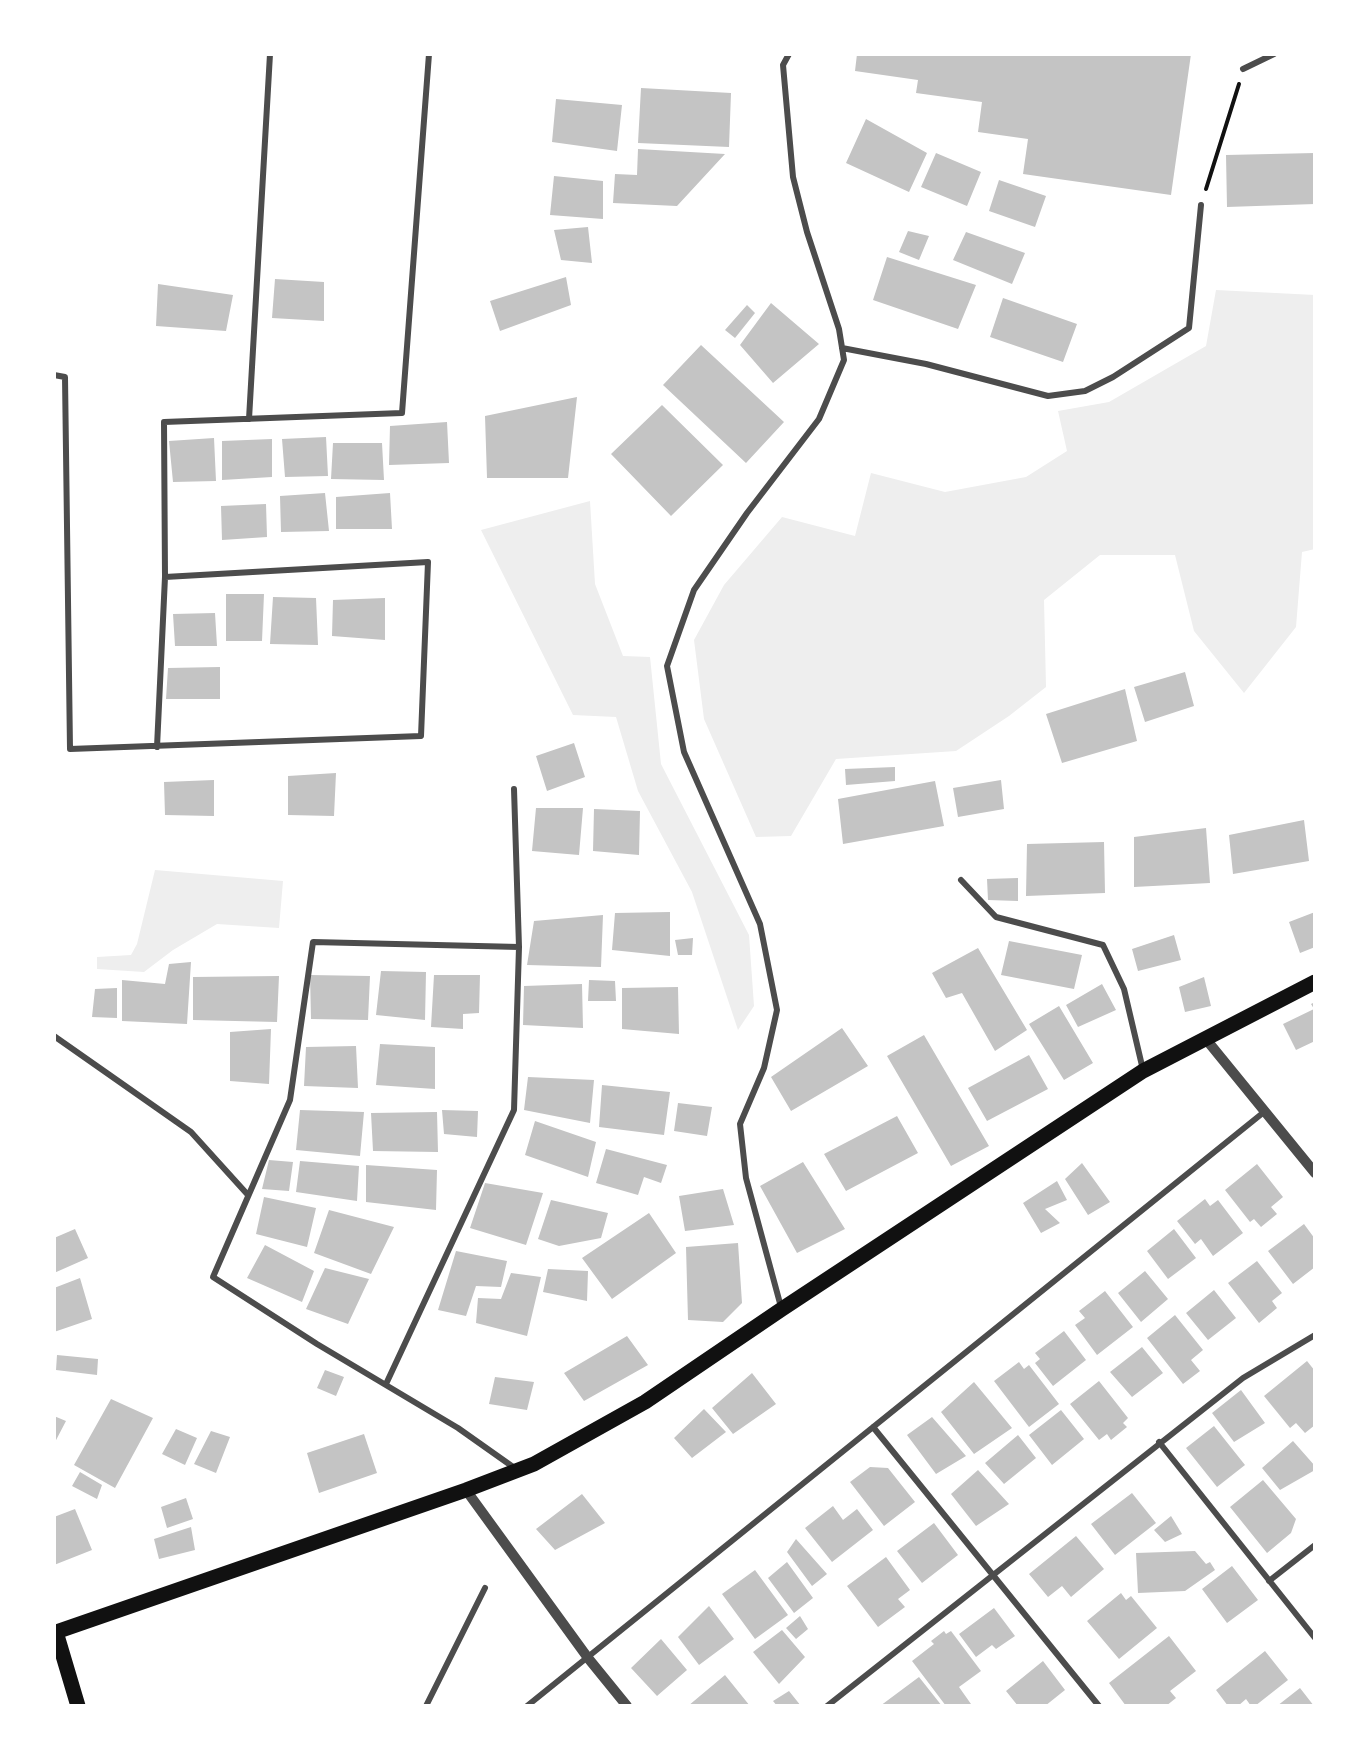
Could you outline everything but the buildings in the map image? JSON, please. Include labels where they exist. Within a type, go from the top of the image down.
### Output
[{"type":"main road","points":[[78,1706],[55,1632],[519,1471],[645,1402],[1143,1071],[1315,982]]},
{"type":"street","points":[[249,419],[270,54]]},
{"type":"street","points":[[157,747],[165,577],[164,422],[402,413],[429,54]]},
{"type":"street","points":[[782,1309],[746,1178],[740,1124],[764,1068],[777,1010],[760,924],[684,752],[667,666],[693,590],[747,513],[819,419],[844,360],[839,329],[807,232],[793,177],[783,65],[789,54]]},
{"type":"street","points":[[1243,69],[1274,54]]},
{"type":"street","points":[[842,348],[926,364],[1048,396],[1085,392],[1113,377],[1189,328],[1201,205]]},
{"type":"street","points":[[54,375],[65,377],[70,749],[421,736],[428,562],[165,577]]},
{"type":"street","points":[[387,1384],[514,1110],[519,947],[513,789]]},
{"type":"street","points":[[961,880],[996,917],[1103,945],[1124,989],[1143,1071]]},
{"type":"street","points":[[519,947],[313,942],[290,1100],[213,1277],[317,1344],[458,1428],[519,1471]]},
{"type":"street","points":[[54,1036],[191,1132],[248,1195]]},
{"type":"street","points":[[1205,1038],[1315,1173]]},
{"type":"street","points":[[527,1706],[1264,1112]]},
{"type":"street","points":[[827,1706],[1243,1378],[1315,1335]]},
{"type":"street","points":[[873,1427],[1100,1706]]},
{"type":"street","points":[[1159,1443],[1315,1638]]},
{"type":"street","points":[[466,1490],[588,1658],[627,1706]]},
{"type":"street","points":[[1269,1581],[1315,1545]]},
{"type":"street","points":[[426,1706],[485,1588]]},
{"type":"path","points":[[1201,205],[1243,69]]},
{"type":"shaded area","points":[[1216,290],[1315,295],[1315,549],[1302,552],[1296,627],[1244,693],[1194,631],[1175,555],[1100,555],[1044,600],[1046,687],[1009,716],[956,751],[836,759],[791,836],[756,837],[704,719],[694,640],[724,585],[782,517],[855,536],[871,473],[945,492],[1026,477],[1067,451],[1058,411],[1109,402],[1206,346]]},
{"type":"shaded area","points":[[590,501],[595,584],[623,656],[650,657],[661,764],[749,935],[754,1006],[738,1030],[692,892],[638,791],[616,717],[573,715],[481,530]]},
{"type":"shaded area","points":[[155,870],[283,881],[279,928],[217,924],[173,950],[144,972],[97,969],[97,957],[131,955],[137,944]]}]
